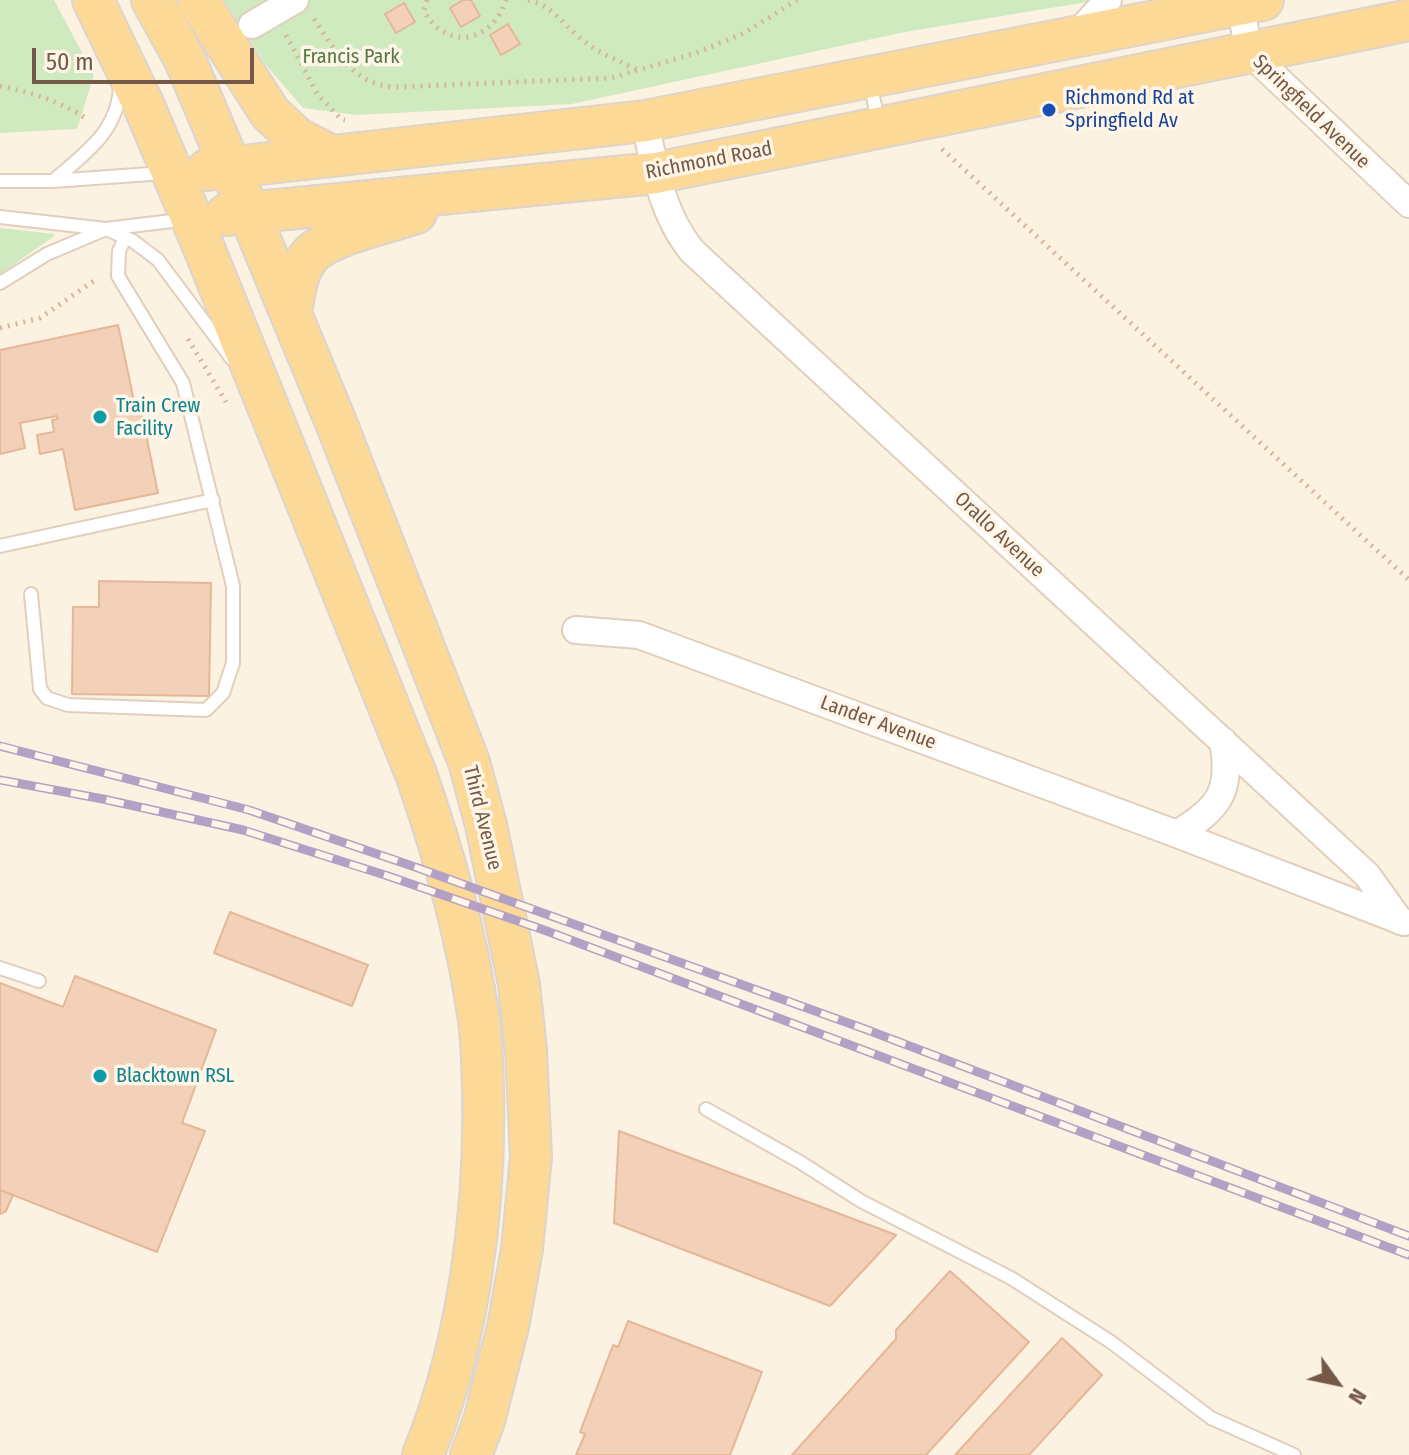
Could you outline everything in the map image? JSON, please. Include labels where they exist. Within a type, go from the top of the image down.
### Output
[{"type":"main road","points":[[93,0],[144,106],[262,387],[425,800],[468,958],[479,1016],[484,1170],[476,1245],[446,1387],[423,1455]]},
{"type":"main road","name":"Third Avenue","points":[[152,0],[185,60],[291,311],[469,762],[486,825],[519,984],[526,1050],[531,1157],[522,1249],[508,1327],[484,1421],[471,1455]]},
{"type":"main road","points":[[198,0],[270,113],[298,139],[332,156]]},
{"type":"main road","points":[[171,172],[232,169],[645,121],[1252,2]]},
{"type":"main road","name":"Richmond Road","points":[[190,219],[656,173],[1409,20]]},
{"type":"main road","points":[[291,311],[299,274],[309,256],[325,245],[489,190]]},
{"type":"street","points":[[1072,39],[1108,0]]},
{"type":"street","name":"Springfield Avenue","points":[[1252,2],[1249,52],[1409,204]]},
{"type":"street","name":"Orallo Avenue","points":[[645,121],[669,216],[692,251],[1367,875],[1405,923]]},
{"type":"street","name":"Lander Avenue","points":[[576,630],[639,635],[1177,834],[1405,923]]},
{"type":"street","points":[[1177,834],[1203,816],[1221,795],[1228,767],[1223,741]]},
{"type":"lane","points":[[53,181],[106,133],[120,100],[122,63]]},
{"type":"lane","points":[[869,79],[895,124]]},
{"type":"lane","points":[[0,181],[53,181],[171,172]]},
{"type":"lane","name":"Richmond Road","points":[[0,217],[106,229],[190,219]]},
{"type":"lane","points":[[0,283],[47,254],[106,229],[158,260],[228,355],[262,387]]},
{"type":"lane","points":[[31,594],[40,689],[47,698],[68,705],[206,710],[223,693],[234,653],[233,586],[183,383],[123,287],[118,270],[119,251],[125,238]]},
{"type":"lane","points":[[0,546],[213,500]]},
{"type":"lane","points":[[0,968],[39,981]]},
{"type":"lane","points":[[706,1109],[800,1162],[861,1201],[1011,1278],[1111,1342],[1211,1418],[1294,1455]]},
{"type":"path","points":[[427,0],[424,11],[430,21],[460,38],[473,37],[488,29],[502,14],[507,0]]},
{"type":"path","points":[[528,0],[541,3],[557,14],[598,51],[639,70]]},
{"type":"path","points":[[283,13],[364,80],[386,86],[611,78],[696,53],[744,33],[797,0]]},
{"type":"path","points":[[283,13],[318,95]]},
{"type":"path","points":[[0,86],[34,94],[73,110],[95,126]]},
{"type":"path","points":[[895,124],[1409,580]]},
{"type":"path","points":[[0,328],[40,318],[109,271],[118,270]]},
{"type":"path","points":[[181,328],[230,411]]},
{"type":"green space","points":[[0,0],[54,0],[94,75],[77,129],[0,133]]},
{"type":"green space","name":"Francis Park","points":[[224,0],[1099,0],[905,32],[572,104],[356,115],[303,108],[266,65]]},
{"type":"green space","points":[[0,228],[54,234],[0,274]]},
{"type":"building","points":[[463,0],[471,0],[480,16],[461,27],[450,8]]},
{"type":"building","points":[[404,3],[415,22],[396,33],[385,14]]},
{"type":"building","points":[[508,24],[520,44],[501,55],[490,35]]},
{"type":"building","name":"Train Crew Facility","points":[[118,325],[134,401],[139,400],[158,493],[75,510],[63,449],[40,454],[37,435],[54,432],[52,420],[58,419],[57,416],[20,423],[25,448],[0,454],[0,350]]},
{"type":"building","points":[[99,581],[211,583],[209,696],[72,694],[73,607],[99,607]]},
{"type":"building","points":[[230,912],[368,965],[352,1006],[214,953]]},
{"type":"building","name":"Blacktown RSL","points":[[75,976],[216,1030],[182,1123],[205,1131],[157,1252],[0,1190],[0,983],[63,1007]]},
{"type":"building","points":[[619,1131],[896,1235],[830,1306],[614,1223]]},
{"type":"building","points":[[0,1190],[13,1195],[6,1211],[0,1214]]},
{"type":"building","points":[[950,1271],[1029,1342],[926,1455],[792,1455],[896,1339],[896,1330]]},
{"type":"building","points":[[628,1321],[762,1372],[730,1455],[576,1455],[585,1434],[580,1432],[613,1345],[618,1347]]},
{"type":"building","points":[[1062,1338],[1102,1375],[1029,1455],[955,1455]]},
{"type":"railway","points":[[0,746],[249,810],[418,868],[865,1029],[1409,1236]]},
{"type":"railway","points":[[0,780],[243,830],[388,876],[544,930],[1409,1255]]},
{"type":"place","name":"Richmond Rd at Springfield Av","points":[[1049,110]]},
{"type":"place","name":"Train Crew Facility","points":[[100,417]]},
{"type":"place","name":"Blacktown RSL","points":[[100,1076]]}]
